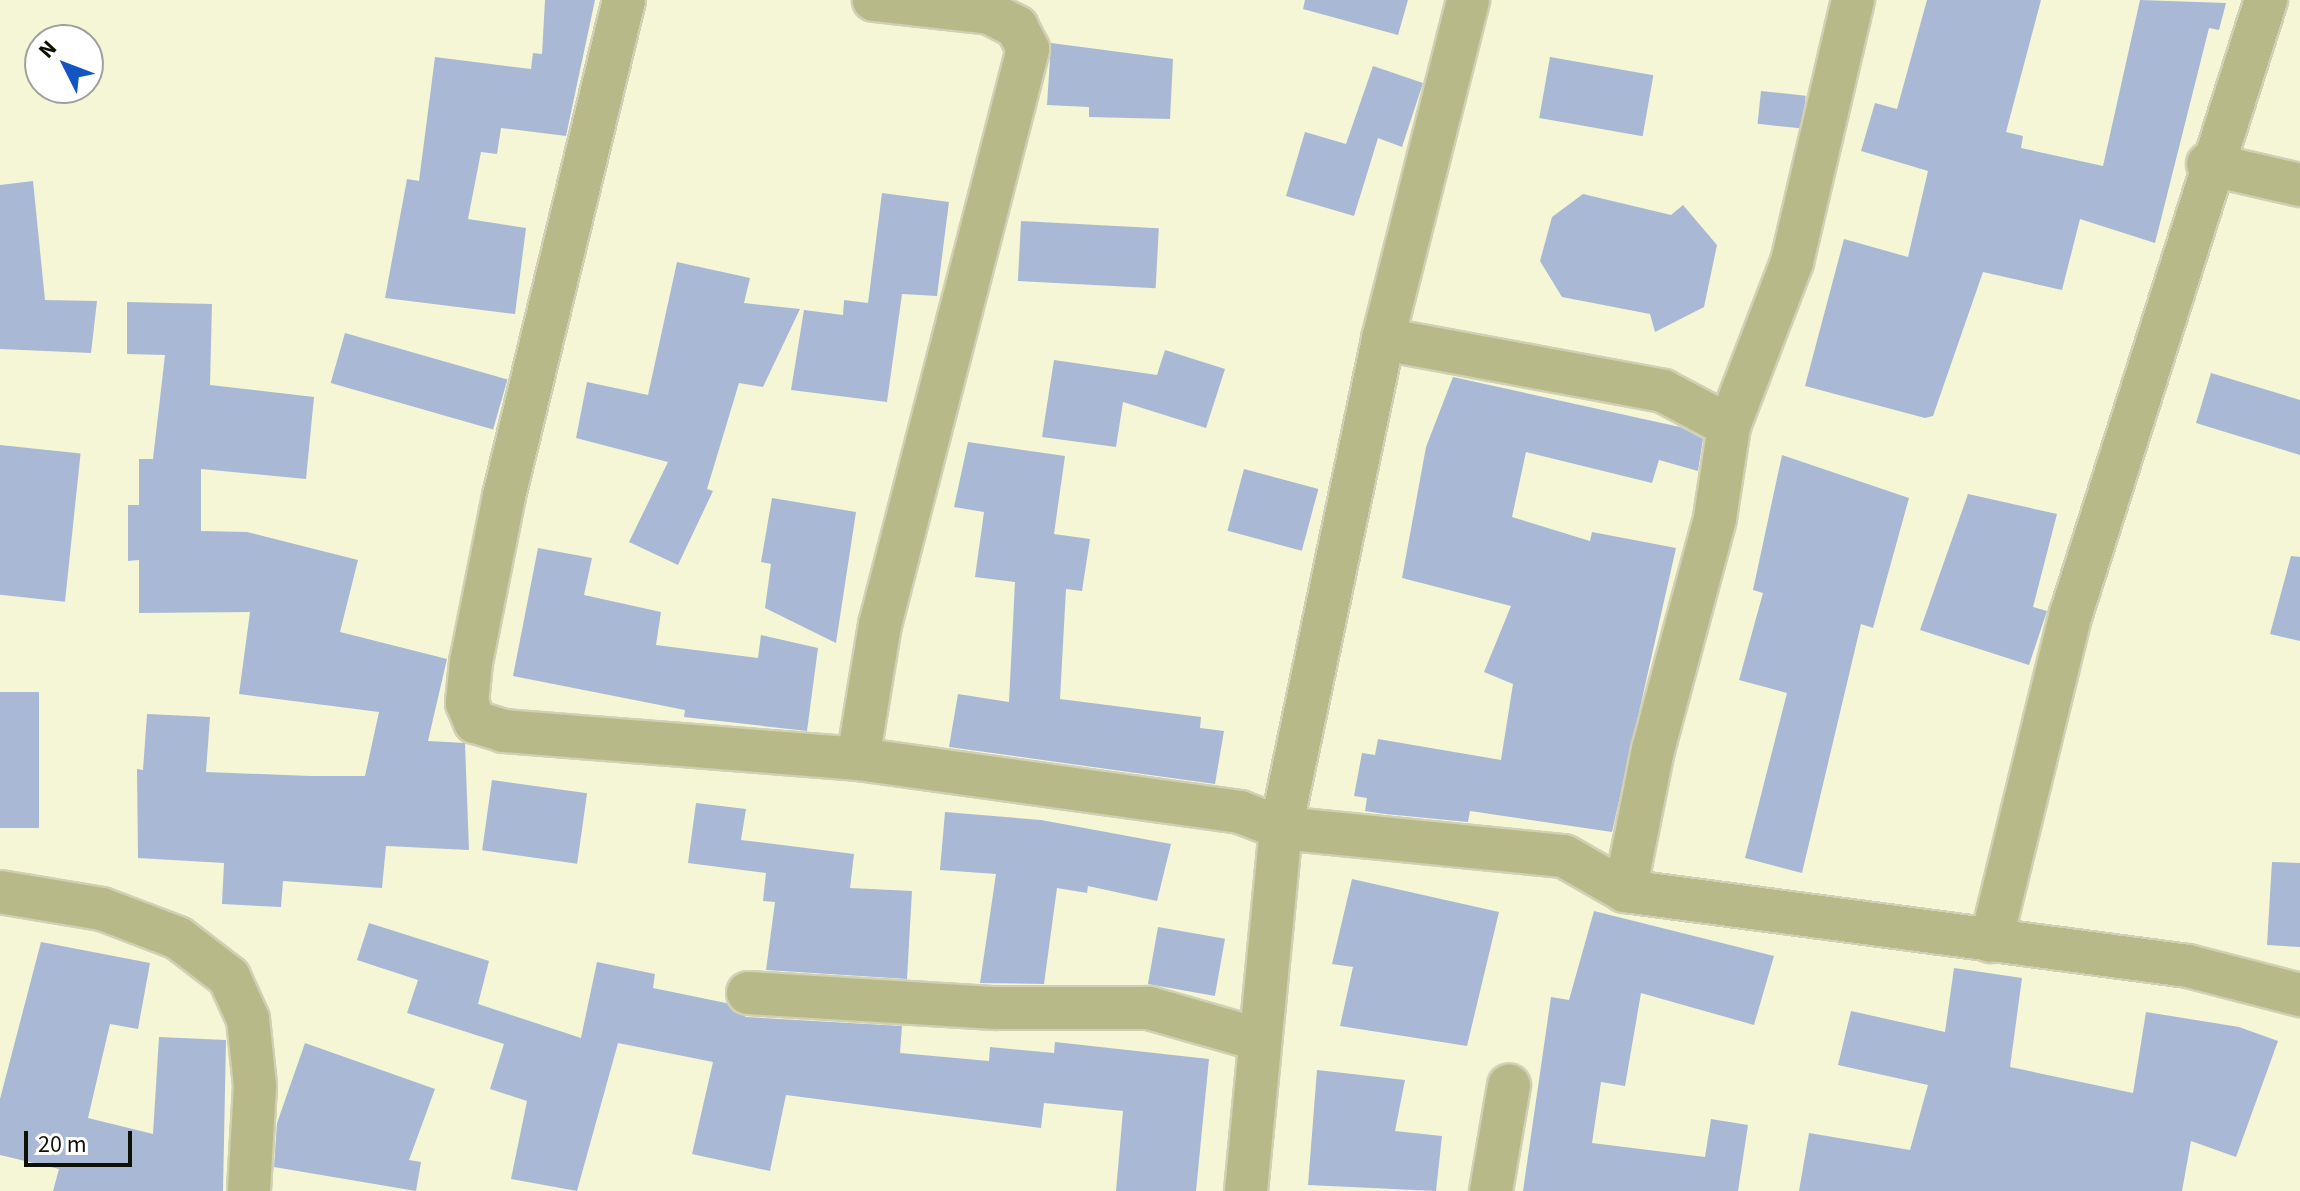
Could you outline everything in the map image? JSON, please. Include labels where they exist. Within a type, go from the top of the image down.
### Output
[{"type":"street","points":[[624,0],[504,496],[467,703],[475,722],[504,731],[858,759],[1240,812],[1281,828],[1564,856],[1625,891],[2188,966],[2300,995]]},
{"type":"street","points":[[858,759],[880,625],[1028,49],[1017,27],[990,13],[874,0]]},
{"type":"street","points":[[1246,1191],[1257,1039],[1281,828],[1383,339],[1468,0]]},
{"type":"street","points":[[1625,891],[1653,750],[1715,518],[1729,426],[1792,262],[1853,0]]},
{"type":"street","points":[[1991,941],[2071,614],[2208,164],[2266,0]]},
{"type":"street","points":[[2208,164],[2300,185]]},
{"type":"street","points":[[1383,339],[1663,391],[1729,426]]},
{"type":"street","points":[[0,892],[102,909],[178,938],[229,977],[248,1019],[255,1086],[249,1191]]},
{"type":"street","points":[[748,993],[996,1008],[1149,1008],[1257,1039]]},
{"type":"street","points":[[1491,1191],[1509,1086]]},
{"type":"building","points":[[545,0],[595,0],[566,136],[501,128],[497,154],[481,152],[468,219],[526,228],[515,314],[385,298],[407,179],[419,181],[435,57],[531,69],[533,53],[542,54]]},
{"type":"building","points":[[1305,0],[1408,0],[1398,35],[1303,9]]},
{"type":"building","points":[[1927,0],[2041,0],[2006,132],[2023,136],[2021,148],[2103,166],[2140,0],[2226,3],[2219,30],[2209,28],[2155,243],[2080,219],[2062,290],[1983,272],[1933,416],[1925,418],[1805,386],[1844,239],[1908,257],[1928,171],[1861,151],[1875,103],[1897,109]]},
{"type":"building","points":[[1051,43],[1173,59],[1170,119],[1089,117],[1089,107],[1047,105]]},
{"type":"building","points":[[1550,57],[1653,75],[1643,136],[1539,118]]},
{"type":"building","points":[[1373,66],[1423,83],[1402,147],[1378,138],[1354,216],[1286,196],[1305,132],[1346,144]]},
{"type":"building","points":[[1761,91],[1806,96],[1802,129],[1758,124]]},
{"type":"building","points":[[33,181],[45,300],[97,301],[91,353],[0,349],[0,185]]},
{"type":"building","points":[[882,193],[949,202],[937,296],[902,294],[887,402],[791,390],[804,310],[843,315],[844,300],[868,303]]},
{"type":"building","points":[[1583,194],[1671,215],[1683,205],[1717,245],[1704,307],[1655,332],[1650,314],[1562,297],[1540,261],[1552,217]]},
{"type":"building","points":[[1021,221],[1159,228],[1156,288],[1018,281]]},
{"type":"building","points":[[677,262],[750,278],[744,303],[800,309],[763,387],[739,383],[707,489],[713,491],[678,565],[629,542],[668,462],[576,438],[587,382],[648,395]]},
{"type":"building","points":[[127,302],[212,304],[210,385],[314,397],[306,479],[201,469],[201,531],[247,532],[358,560],[340,632],[447,659],[428,741],[465,743],[469,850],[386,846],[382,888],[283,881],[281,907],[222,904],[224,863],[138,858],[137,769],[143,770],[147,714],[210,717],[206,772],[365,776],[379,712],[239,694],[250,612],[139,613],[139,560],[128,561],[128,505],[139,505],[139,459],[153,459],[165,355],[127,354]]},
{"type":"building","points":[[345,333],[507,380],[493,430],[331,383]]},
{"type":"building","points":[[1165,350],[1225,369],[1206,428],[1123,402],[1116,447],[1042,437],[1054,360],[1157,375]]},
{"type":"building","points":[[2211,373],[2300,400],[2300,455],[2196,423]]},
{"type":"building","points":[[1453,377],[1680,427],[1703,439],[1698,471],[1659,460],[1652,483],[1526,452],[1512,517],[1590,541],[1592,532],[1676,548],[1612,832],[1470,811],[1468,822],[1385,814],[1365,811],[1367,798],[1354,796],[1362,753],[1375,755],[1378,739],[1501,760],[1513,684],[1484,672],[1511,606],[1402,578],[1426,447]]},
{"type":"building","points":[[968,442],[1065,456],[1054,534],[1090,539],[1082,591],[1066,589],[1060,699],[1201,717],[1200,728],[1224,731],[1215,784],[949,747],[958,694],[1009,702],[1015,582],[975,577],[984,512],[954,507]]},
{"type":"building","points":[[0,445],[81,453],[65,602],[0,595]]},
{"type":"building","points":[[1782,455],[1909,498],[1873,628],[1861,624],[1802,873],[1745,858],[1787,693],[1739,680],[1763,593],[1753,590]]},
{"type":"building","points":[[1244,469],[1318,489],[1302,551],[1227,531]]},
{"type":"building","points":[[1968,494],[2057,514],[2033,607],[2047,611],[2029,665],[1920,630]]},
{"type":"building","points":[[772,498],[856,512],[836,643],[765,608],[771,564],[761,562]]},
{"type":"building","points":[[538,548],[592,558],[584,595],[661,612],[656,645],[758,658],[761,635],[818,648],[807,731],[684,717],[685,710],[513,676]]},
{"type":"building","points":[[2291,556],[2300,557],[2300,641],[2270,634]]},
{"type":"building","points":[[0,692],[39,692],[39,828],[0,828]]},
{"type":"building","points":[[492,780],[587,793],[577,864],[482,850]]},
{"type":"building","points":[[696,803],[746,809],[741,840],[854,854],[850,888],[912,891],[907,979],[766,970],[775,902],[763,901],[766,873],[688,863]]},
{"type":"building","points":[[945,812],[1041,820],[1171,844],[1157,901],[1088,886],[1087,893],[1057,888],[1044,984],[980,983],[996,874],[940,870]]},
{"type":"building","points":[[2272,862],[2300,863],[2300,947],[2267,945]]},
{"type":"building","points":[[1352,879],[1499,912],[1467,1046],[1340,1026],[1353,967],[1332,964]]},
{"type":"building","points":[[1594,911],[1774,956],[1754,1025],[1641,993],[1625,1086],[1601,1082],[1592,1143],[1705,1157],[1711,1119],[1748,1125],[1738,1191],[1523,1191],[1551,997],[1569,1000]]},
{"type":"building","points":[[369,923],[489,961],[478,1004],[581,1038],[597,962],[655,974],[653,988],[726,1003],[746,1017],[902,1026],[900,1053],[989,1061],[990,1047],[1054,1053],[1055,1042],[1209,1059],[1196,1191],[1116,1191],[1123,1111],[1044,1103],[1041,1128],[786,1095],[770,1171],[692,1154],[713,1062],[618,1043],[577,1191],[511,1179],[527,1101],[490,1089],[504,1044],[407,1013],[418,980],[357,960]]},
{"type":"building","points":[[1158,927],[1225,939],[1215,996],[1148,984]]},
{"type":"building","points":[[41,942],[150,963],[138,1029],[110,1024],[88,1118],[153,1134],[159,1037],[226,1040],[223,1191],[53,1191],[59,1169],[0,1155],[0,1099]]},
{"type":"building","points":[[1954,968],[2022,978],[2010,1067],[2133,1093],[2146,1012],[2239,1027],[2278,1041],[2236,1157],[2191,1141],[2182,1191],[1799,1191],[1809,1133],[1910,1150],[1928,1085],[1838,1065],[1851,1011],[1945,1032]]},
{"type":"building","points":[[305,1043],[435,1089],[409,1160],[421,1162],[416,1191],[274,1167],[277,1123]]},
{"type":"building","points":[[1317,1070],[1405,1080],[1395,1131],[1442,1136],[1436,1191],[1308,1185]]}]
